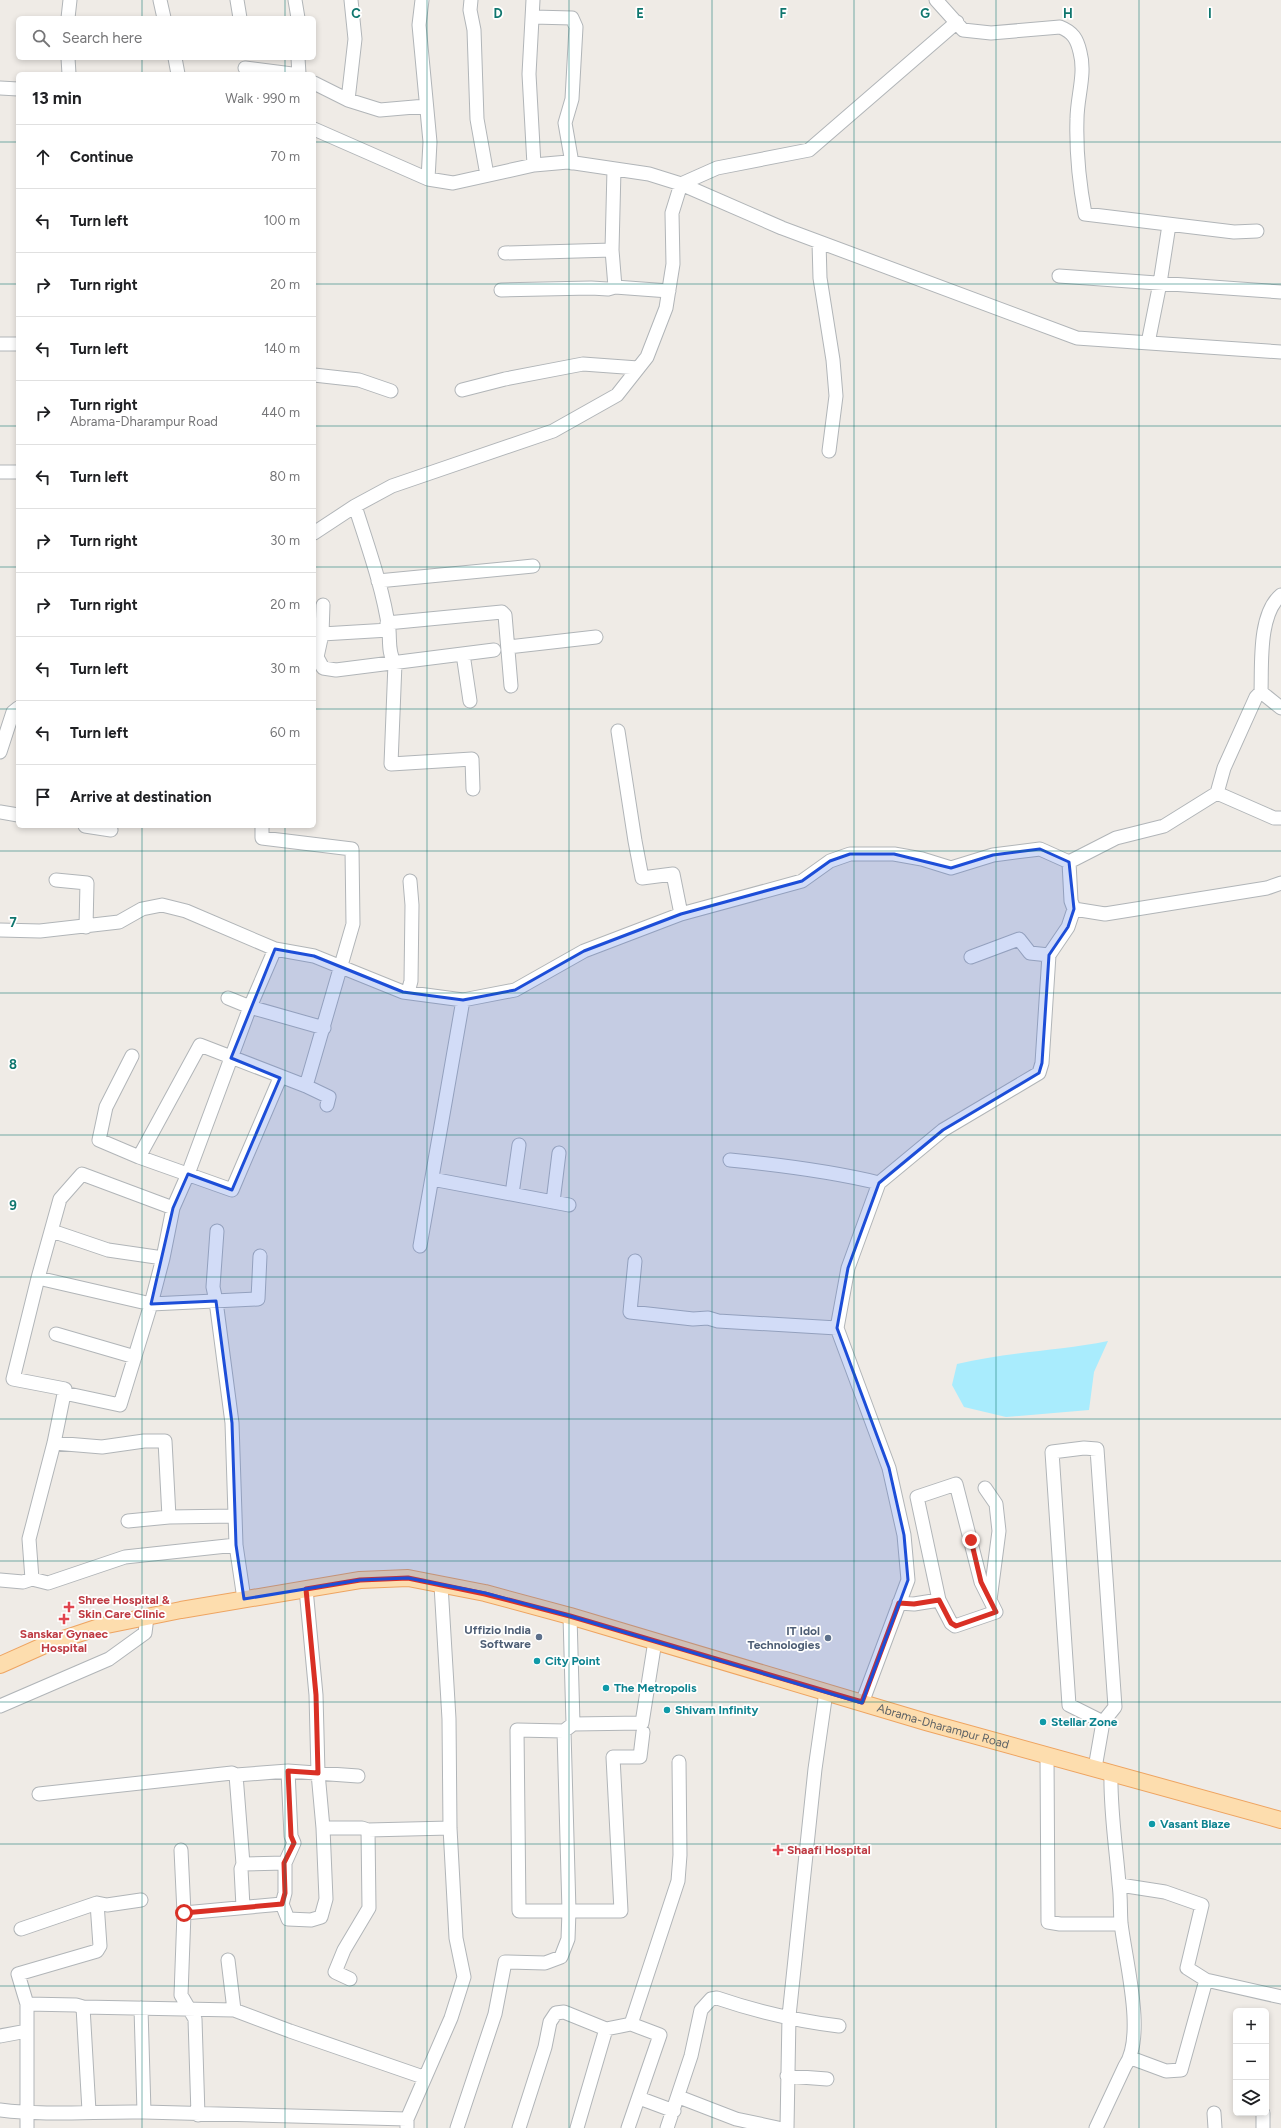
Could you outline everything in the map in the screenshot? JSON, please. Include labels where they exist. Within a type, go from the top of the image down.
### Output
[{"type":"main road","name":"Abrama-Dharampur Road","points":[[0,1665],[59,1640],[102,1626],[244,1599],[360,1580],[408,1578],[485,1594],[570,1616],[826,1692],[1281,1820]]},
{"type":"street","points":[[68,16],[70,0]]},
{"type":"street","points":[[160,0],[164,16]]},
{"type":"street","points":[[238,0],[240,16]]},
{"type":"street","points":[[295,0],[298,16]]},
{"type":"street","points":[[348,100],[355,39],[351,0]]},
{"type":"street","points":[[422,0],[419,25],[430,142],[428,179]]},
{"type":"street","points":[[471,0],[470,10],[474,30],[477,119],[487,175]]},
{"type":"street","points":[[533,0],[534,17],[529,74],[534,166]]},
{"type":"street","points":[[936,0],[963,30],[991,33],[1060,27],[1069,31],[1075,36],[1081,53],[1082,82],[1077,118],[1078,177],[1085,214],[1234,232],[1258,231]]},
{"type":"street","points":[[534,17],[572,18],[576,27],[572,99],[565,123],[572,163]]},
{"type":"street","points":[[316,532],[355,506],[392,486],[553,431],[616,395],[647,357],[666,308],[673,264],[672,213],[681,184],[717,168],[809,150],[957,22]]},
{"type":"street","points":[[68,60],[69,72]]},
{"type":"street","points":[[175,60],[178,72]]},
{"type":"street","points":[[298,60],[299,72]]},
{"type":"street","points":[[245,67],[279,72]]},
{"type":"street","points":[[316,84],[348,100],[380,110],[426,106]]},
{"type":"street","points":[[0,88],[16,89]]},
{"type":"street","points":[[316,130],[428,179],[453,183],[534,166],[572,163],[649,174],[681,184],[782,228],[1077,338],[1281,352]]},
{"type":"street","points":[[614,169],[612,250],[615,287]]},
{"type":"street","points":[[1148,343],[1160,283],[1169,225]]},
{"type":"street","points":[[819,242],[820,278],[833,360],[836,396],[829,451]]},
{"type":"street","points":[[505,253],[612,250]]},
{"type":"street","points":[[1059,276],[1281,292]]},
{"type":"street","points":[[501,290],[608,289],[615,287],[669,291]]},
{"type":"street","points":[[0,344],[16,344]]},
{"type":"street","points":[[462,390],[505,379],[583,364],[638,368]]},
{"type":"street","points":[[316,375],[359,380],[391,391]]},
{"type":"street","points":[[0,472],[16,472]]},
{"type":"street","points":[[355,506],[378,581],[388,627],[391,658],[395,663],[391,764],[472,759],[473,789]]},
{"type":"street","points":[[378,581],[533,566]]},
{"type":"street","points":[[1069,862],[1116,838],[1164,826],[1216,793],[1224,768],[1256,697],[1261,692],[1263,641],[1270,612],[1281,595]]},
{"type":"street","points":[[323,605],[322,634],[317,657],[323,668],[336,670],[494,650]]},
{"type":"street","points":[[322,634],[502,612],[505,615],[511,686]]},
{"type":"street","points":[[508,647],[596,637]]},
{"type":"street","points":[[463,654],[470,701]]},
{"type":"street","points":[[1261,692],[1281,708]]},
{"type":"street","points":[[0,752],[13,732],[13,712],[16,710]]},
{"type":"street","points":[[618,731],[632,816],[634,841],[642,878],[673,874],[681,914]]},
{"type":"street","points":[[1216,793],[1274,818],[1281,818]]},
{"type":"street","points":[[0,812],[16,815]]},
{"type":"street","points":[[98,828],[111,830]]},
{"type":"street","points":[[262,828],[262,838],[352,849],[353,924],[306,1086]]},
{"type":"street","points":[[0,930],[40,931],[86,927],[119,922],[142,908],[162,905],[186,911],[275,948],[314,956],[402,992],[463,1000],[515,990],[584,951],[681,914],[802,881],[830,861],[850,854],[894,854],[922,859],[951,868],[993,855],[1040,849],[1069,862]]},
{"type":"street","points":[[862,1702],[908,1580],[904,1535],[890,1468],[837,1328],[848,1268],[879,1183],[943,1130],[1039,1072],[1042,1063],[1049,955],[1068,927],[1074,909],[1071,902],[1069,862]]},
{"type":"street","points":[[56,880],[87,883],[86,927]]},
{"type":"street","points":[[408,992],[411,981],[412,905],[410,881]]},
{"type":"street","points":[[1074,909],[1105,914],[1267,888],[1281,883]]},
{"type":"street","points":[[972,957],[1019,939],[1030,953],[1049,955]]},
{"type":"street","points":[[64,1393],[120,1405],[151,1304],[163,1258],[173,1208],[188,1174],[250,1007],[275,948]]},
{"type":"street","points":[[228,998],[250,1007],[324,1028]]},
{"type":"street","points":[[420,1246],[463,1000]]},
{"type":"street","points":[[138,1157],[200,1045],[280,1078],[306,1086],[329,1097],[327,1105]]},
{"type":"street","points":[[132,1056],[106,1107],[99,1140],[138,1157],[232,1190],[280,1078]]},
{"type":"street","points":[[512,1194],[519,1144]]},
{"type":"street","points":[[553,1202],[559,1153]]},
{"type":"street","points":[[730,1160],[801,1167],[838,1173],[879,1183]]},
{"type":"street","points":[[32,1579],[29,1539],[54,1443],[65,1389],[13,1379],[38,1278],[60,1199],[82,1174],[173,1208]]},
{"type":"street","points":[[432,1179],[569,1205]]},
{"type":"street","points":[[52,1231],[108,1250],[163,1258]]},
{"type":"street","points":[[217,1231],[213,1287],[232,1424],[236,1545],[244,1599]]},
{"type":"street","points":[[38,1278],[151,1304],[258,1299],[260,1256]]},
{"type":"street","points":[[635,1261],[630,1312],[693,1319],[708,1318],[718,1321],[837,1328]]},
{"type":"street","points":[[56,1334],[135,1356]]},
{"type":"street","points":[[54,1443],[102,1447],[144,1441],[165,1441],[169,1517]]},
{"type":"street","points":[[1095,1768],[1103,1722],[1116,1707],[1096,1449],[1072,1448],[1052,1452],[1069,1704],[1103,1722]]},
{"type":"street","points":[[956,1484],[981,1582],[996,1612],[956,1626],[951,1623],[939,1600],[917,1497],[956,1484]]},
{"type":"street","points":[[985,1488],[996,1504],[999,1531],[990,1600]]},
{"type":"street","points":[[128,1522],[169,1517],[235,1516]]},
{"type":"street","points":[[0,1580],[23,1582],[32,1579],[48,1583],[125,1557],[236,1545]]},
{"type":"street","points":[[0,2110],[28,2114],[89,2111],[144,2112],[407,2123],[424,2078],[450,2018],[464,1977],[456,1938],[450,1828],[449,1719],[441,1585]]},
{"type":"street","points":[[288,1771],[291,1836],[294,1843],[284,1863],[285,1893],[282,1904],[288,1919],[312,1920],[321,1917],[326,1899],[323,1828],[318,1773],[316,1695],[306,1589]]},
{"type":"street","points":[[899,1603],[914,1604],[939,1600]]},
{"type":"street","points":[[457,2128],[495,2014],[505,1962],[545,1963],[561,1957],[568,1939],[570,1616]]},
{"type":"street","points":[[0,1706],[109,1659],[145,1633],[147,1617]]},
{"type":"street","points":[[643,1732],[640,1757],[612,1756],[621,1910],[519,1911],[517,1730],[642,1723],[655,1641]]},
{"type":"street","points":[[787,2128],[789,2016],[815,1769],[826,1692]]},
{"type":"street","points":[[1047,1755],[1048,1922],[1060,1924],[1121,1924]]},
{"type":"street","points":[[631,2024],[678,1881],[680,1855],[679,1762]]},
{"type":"street","points":[[39,1794],[232,1773],[236,1775],[288,1771],[358,1776]]},
{"type":"street","points":[[1096,2128],[1131,2058],[1134,2020],[1128,1960],[1121,1924],[1120,1886],[1110,1806],[1111,1772]]},
{"type":"street","points":[[236,1775],[244,1864],[241,1869],[243,1907]]},
{"type":"street","points":[[323,1828],[362,1828],[368,1830],[450,1828]]},
{"type":"street","points":[[350,1979],[335,1972],[344,1950],[369,1908],[368,1830]]},
{"type":"street","points":[[181,1850],[184,1913],[181,1995],[195,2020],[198,2114]]},
{"type":"street","points":[[244,1864],[284,1863]]},
{"type":"street","points":[[1120,1886],[1166,1892],[1202,1905],[1188,1968],[1206,1980],[1281,1997]]},
{"type":"street","points":[[21,1929],[97,1903],[107,1905],[141,1900]]},
{"type":"street","points":[[27,2128],[27,2004],[18,1974],[97,1951],[100,1946],[97,1903]]},
{"type":"street","points":[[184,1913],[282,1904]]},
{"type":"street","points":[[228,1960],[234,2010]]},
{"type":"street","points":[[1131,2058],[1166,2071],[1181,2070],[1206,1980]]},
{"type":"street","points":[[667,2128],[679,2097],[691,2056],[701,2010],[711,1999],[717,1998],[789,2016],[802,2022],[839,2026]]},
{"type":"street","points":[[27,2004],[76,2004],[83,2007],[135,2006],[141,2008],[234,2010],[424,2078]]},
{"type":"street","points":[[83,2007],[89,2111]]},
{"type":"street","points":[[141,2008],[144,2112]]},
{"type":"street","points":[[519,2128],[544,2047],[550,2022],[556,2013],[564,2012],[606,2029],[631,2024],[660,2035],[628,2128]]},
{"type":"street","points":[[577,2128],[606,2029]]},
{"type":"street","points":[[0,2036],[27,2031]]},
{"type":"street","points":[[787,2076],[827,2079]]},
{"type":"street","points":[[679,2097],[736,2119],[778,2128]]},
{"type":"street","points":[[638,2098],[674,2111]]},
{"type":"street","points":[[1214,2113],[1215,2128]]},
{"type":"street","points":[[1263,2116],[1263,2128]]},
{"type":"highlighted area","points":[[1040,849],[1069,862],[1074,909],[1068,927],[1049,955],[1042,1063],[1039,1073],[943,1130],[879,1183],[848,1268],[837,1328],[889,1468],[904,1535],[908,1580],[862,1703],[570,1616],[485,1593],[408,1578],[360,1580],[244,1599],[236,1545],[232,1423],[216,1301],[151,1304],[173,1208],[188,1174],[232,1190],[280,1078],[231,1058],[275,949],[314,956],[403,992],[463,1000],[515,990],[584,951],[681,914],[802,881],[830,861],[850,854],[894,854],[951,868],[993,855]]},
{"type":"water","points":[[1108,1341],[1094,1372],[1089,1410],[1006,1417],[964,1407],[952,1385],[957,1364]]},
{"type":"place","name":"Shree Hospital & Skin Care Clinic","points":[[69,1607]]},
{"type":"place","name":"Sanskar Gynaec Hospital","points":[[64,1619]]},
{"type":"place","name":"Uffizio India Software","points":[[539,1637]]},
{"type":"place","name":"IT Idol Technologies","points":[[828,1638]]},
{"type":"place","name":"City Point","points":[[537,1661]]},
{"type":"place","name":"The Metropolis","points":[[606,1688]]},
{"type":"place","name":"Shivam Infinity","points":[[667,1710]]},
{"type":"place","name":"Stellar Zone","points":[[1043,1722]]},
{"type":"place","name":"Vasant Blaze","points":[[1152,1824]]},
{"type":"place","name":"Shaafi Hospital","points":[[778,1850]]},
{"type":"route","points":[[184,1913],[282,1904],[285,1893],[284,1863],[294,1843],[291,1836],[288,1771],[318,1773],[316,1695],[306,1589],[360,1580],[408,1578],[485,1594],[570,1616],[862,1702],[899,1603],[914,1604],[939,1600],[951,1623],[956,1626],[996,1612],[981,1582],[971,1540]]}]
